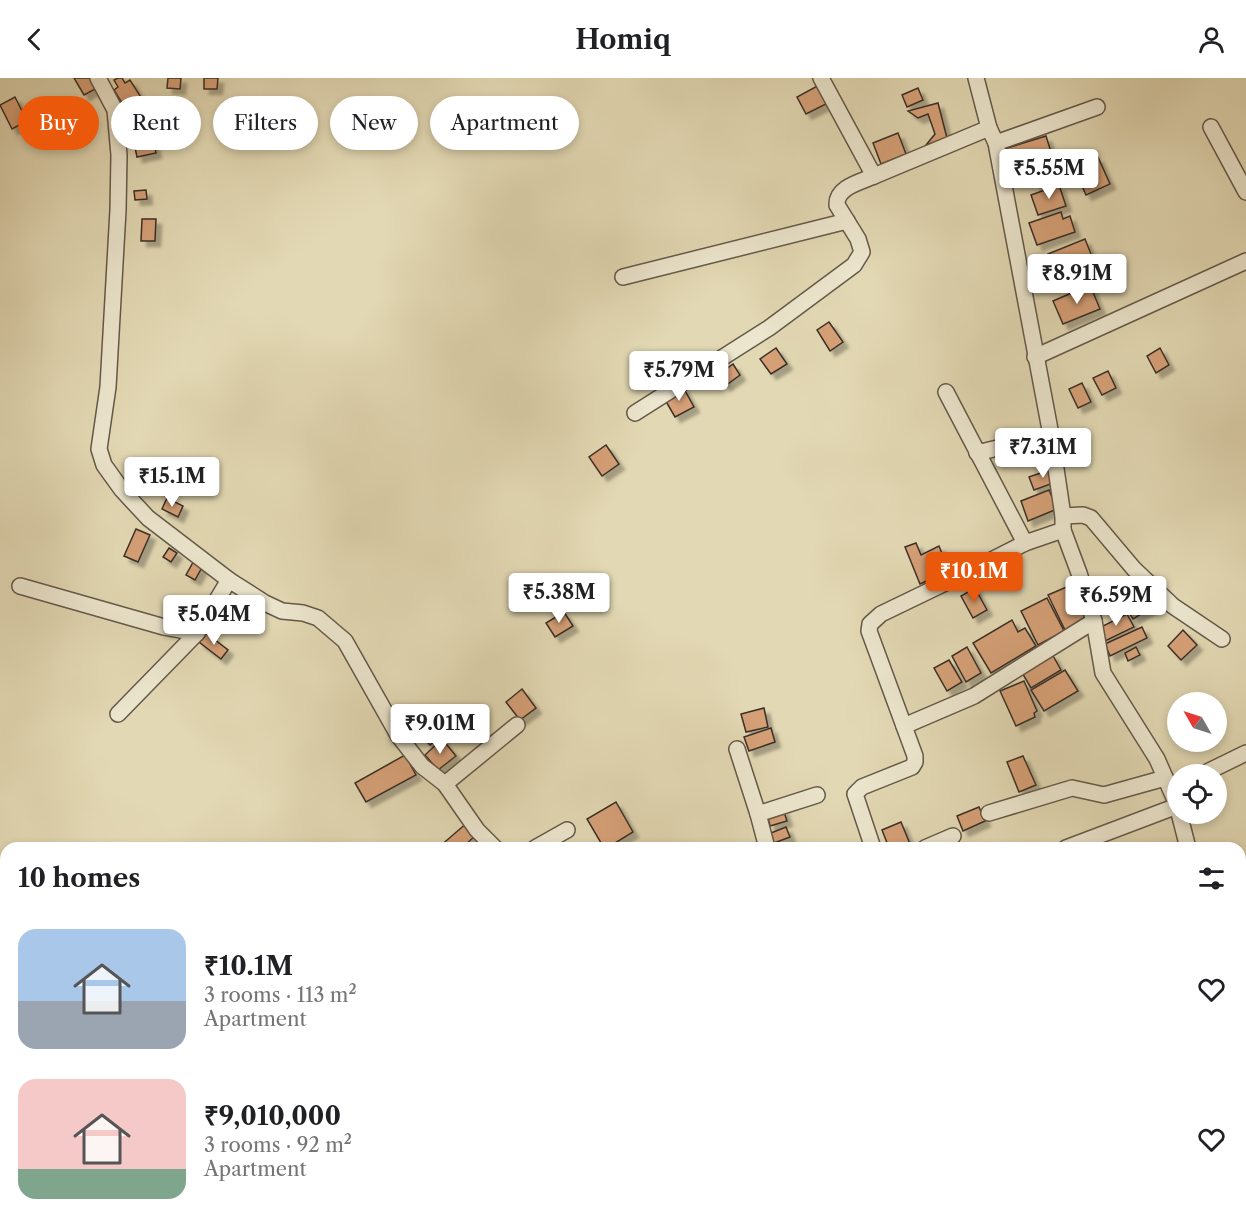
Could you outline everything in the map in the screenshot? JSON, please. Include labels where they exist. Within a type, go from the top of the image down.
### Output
[{"type":"street","points":[[98,78],[115,110],[119,155],[108,387],[99,449],[104,465],[148,518],[229,580],[282,611],[303,613],[318,618],[337,633],[345,641],[398,735],[422,766],[445,784],[477,830],[489,842]]},
{"type":"street","points":[[821,78],[874,176]]},
{"type":"street","points":[[976,78],[989,128],[996,143],[1051,435],[1063,523],[1094,621],[1103,673],[1167,778]]},
{"type":"street","points":[[996,143],[1097,107]]},
{"type":"street","points":[[1211,127],[1246,192]]},
{"type":"street","points":[[635,413],[769,328],[854,265],[862,252],[858,239],[837,205],[837,200],[843,190],[989,128]]},
{"type":"street","points":[[623,277],[847,221]]},
{"type":"street","points":[[1035,357],[1246,261]]},
{"type":"street","points":[[946,392],[1025,543]]},
{"type":"street","points":[[977,453],[1051,435]]},
{"type":"street","points":[[871,842],[855,794],[862,787],[912,767],[915,762],[915,756],[868,631],[870,624],[881,614],[1083,515],[1091,518],[1134,569],[1173,606],[1222,639]]},
{"type":"street","points":[[118,714],[197,633],[229,580]]},
{"type":"street","points":[[20,586],[164,627],[197,633]]},
{"type":"street","points":[[904,726],[974,696],[1094,621]]},
{"type":"street","points":[[445,784],[517,725]]},
{"type":"street","points":[[737,749],[765,842]]},
{"type":"street","points":[[1223,764],[1246,753]]},
{"type":"street","points":[[988,813],[1072,789],[1104,795],[1167,786]]},
{"type":"street","points":[[758,814],[817,795]]},
{"type":"street","points":[[1082,842],[1167,810]]},
{"type":"street","points":[[1182,824],[1186,842]]},
{"type":"street","points":[[546,842],[567,830]]},
{"type":"street","points":[[939,842],[953,836]]},
{"type":"building","points":[[74,78],[94,78],[99,87],[84,95]]},
{"type":"building","points":[[122,78],[125,83],[130,80],[140,96],[118,96],[114,90],[118,87],[114,80]]},
{"type":"building","points":[[168,78],[181,78],[180,89],[167,88]]},
{"type":"building","points":[[204,78],[218,78],[217,89],[204,89]]},
{"type":"building","points":[[821,84],[830,102],[806,114],[797,97]]},
{"type":"building","points":[[918,88],[923,100],[907,107],[902,95]]},
{"type":"building","points":[[15,97],[18,103],[18,126],[12,129],[0,105]]},
{"type":"building","points":[[938,103],[947,138],[926,145],[935,134],[928,114],[918,118],[908,111]]},
{"type":"building","points":[[898,133],[906,154],[881,164],[873,143]]},
{"type":"building","points":[[1046,136],[1052,155],[1006,169],[1001,150]]},
{"type":"building","points":[[136,150],[155,150],[156,153],[137,157]]},
{"type":"building","points":[[1098,157],[1110,184],[1086,195],[1074,168]]},
{"type":"building","points":[[1050,159],[1056,178],[1036,185],[1030,165]]},
{"type":"building","points":[[1059,185],[1066,206],[1038,215],[1031,195]]},
{"type":"building","points":[[146,190],[147,199],[135,200],[134,191]]},
{"type":"building","points":[[1061,212],[1063,219],[1070,216],[1075,232],[1037,245],[1029,223]]},
{"type":"building","points":[[142,219],[156,219],[155,241],[141,241]]},
{"type":"building","points":[[1085,239],[1093,259],[1055,273],[1048,254]]},
{"type":"building","points":[[1090,285],[1100,309],[1063,324],[1053,301]]},
{"type":"building","points":[[829,322],[843,342],[830,351],[817,330]]},
{"type":"building","points":[[776,348],[787,364],[771,374],[760,359]]},
{"type":"building","points":[[1160,348],[1169,365],[1156,373],[1147,356]]},
{"type":"building","points":[[681,362],[688,372],[675,381],[668,370]]},
{"type":"building","points":[[733,364],[740,375],[725,386],[718,375]]},
{"type":"building","points":[[1108,371],[1116,388],[1102,395],[1093,378]]},
{"type":"building","points":[[1082,383],[1091,402],[1078,408],[1069,389]]},
{"type":"building","points":[[683,387],[694,407],[675,417],[664,398]]},
{"type":"building","points":[[606,445],[619,464],[602,476],[589,457]]},
{"type":"building","points":[[1052,469],[1056,482],[1034,490],[1029,477]]},
{"type":"building","points":[[1049,490],[1057,509],[1028,521],[1021,501]]},
{"type":"building","points":[[167,498],[183,506],[178,517],[162,509]]},
{"type":"building","points":[[136,529],[150,535],[138,562],[124,556]]},
{"type":"building","points":[[916,543],[921,555],[939,546],[949,571],[920,584],[905,547]]},
{"type":"building","points":[[169,548],[177,553],[171,562],[163,557]]},
{"type":"building","points":[[196,557],[205,562],[195,580],[186,575]]},
{"type":"building","points":[[1076,583],[1089,620],[1066,632],[1048,595]]},
{"type":"building","points":[[975,588],[987,610],[973,618],[961,596]]},
{"type":"building","points":[[1139,588],[1151,608],[1133,619],[1121,600]]},
{"type":"building","points":[[1047,598],[1064,631],[1038,645],[1021,611]]},
{"type":"building","points":[[564,612],[573,626],[555,637],[546,623]]},
{"type":"building","points":[[1127,614],[1134,627],[1105,641],[1099,628]]},
{"type":"building","points":[[1012,620],[1018,632],[1025,628],[1036,646],[991,673],[973,643]]},
{"type":"building","points":[[1142,627],[1147,638],[1110,656],[1105,644]]},
{"type":"building","points":[[1183,630],[1197,645],[1181,660],[1168,646]]},
{"type":"building","points":[[206,633],[228,650],[221,659],[199,642]]},
{"type":"building","points":[[967,647],[981,673],[966,682],[952,656]]},
{"type":"building","points":[[1136,647],[1140,655],[1128,661],[1125,653]]},
{"type":"building","points":[[1052,654],[1061,670],[1031,688],[1021,671]]},
{"type":"building","points":[[949,660],[962,682],[947,691],[934,668]]},
{"type":"building","points":[[1065,670],[1078,691],[1044,711],[1031,690]]},
{"type":"building","points":[[1024,681],[1037,711],[1034,713],[1035,717],[1016,726],[1000,691]]},
{"type":"building","points":[[522,689],[536,708],[520,720],[506,702]]},
{"type":"building","points":[[764,708],[768,727],[746,732],[741,714]]},
{"type":"building","points":[[436,710],[447,730],[430,745],[413,727]]},
{"type":"building","points":[[771,728],[775,742],[749,751],[744,737]]},
{"type":"building","points":[[442,739],[456,756],[438,770],[425,755]]},
{"type":"building","points":[[405,755],[416,775],[366,802],[355,783]]},
{"type":"building","points":[[1023,756],[1036,785],[1019,792],[1007,762]]},
{"type":"building","points":[[616,802],[633,832],[617,842],[600,842],[587,819]]},
{"type":"building","points":[[979,807],[985,821],[963,831],[957,816]]},
{"type":"building","points":[[783,809],[787,821],[770,826],[767,814]]},
{"type":"building","points":[[468,822],[478,833],[468,842],[445,842]]},
{"type":"building","points":[[901,822],[909,842],[887,842],[882,830]]},
{"type":"building","points":[[786,827],[790,837],[774,842],[771,833]]}]
